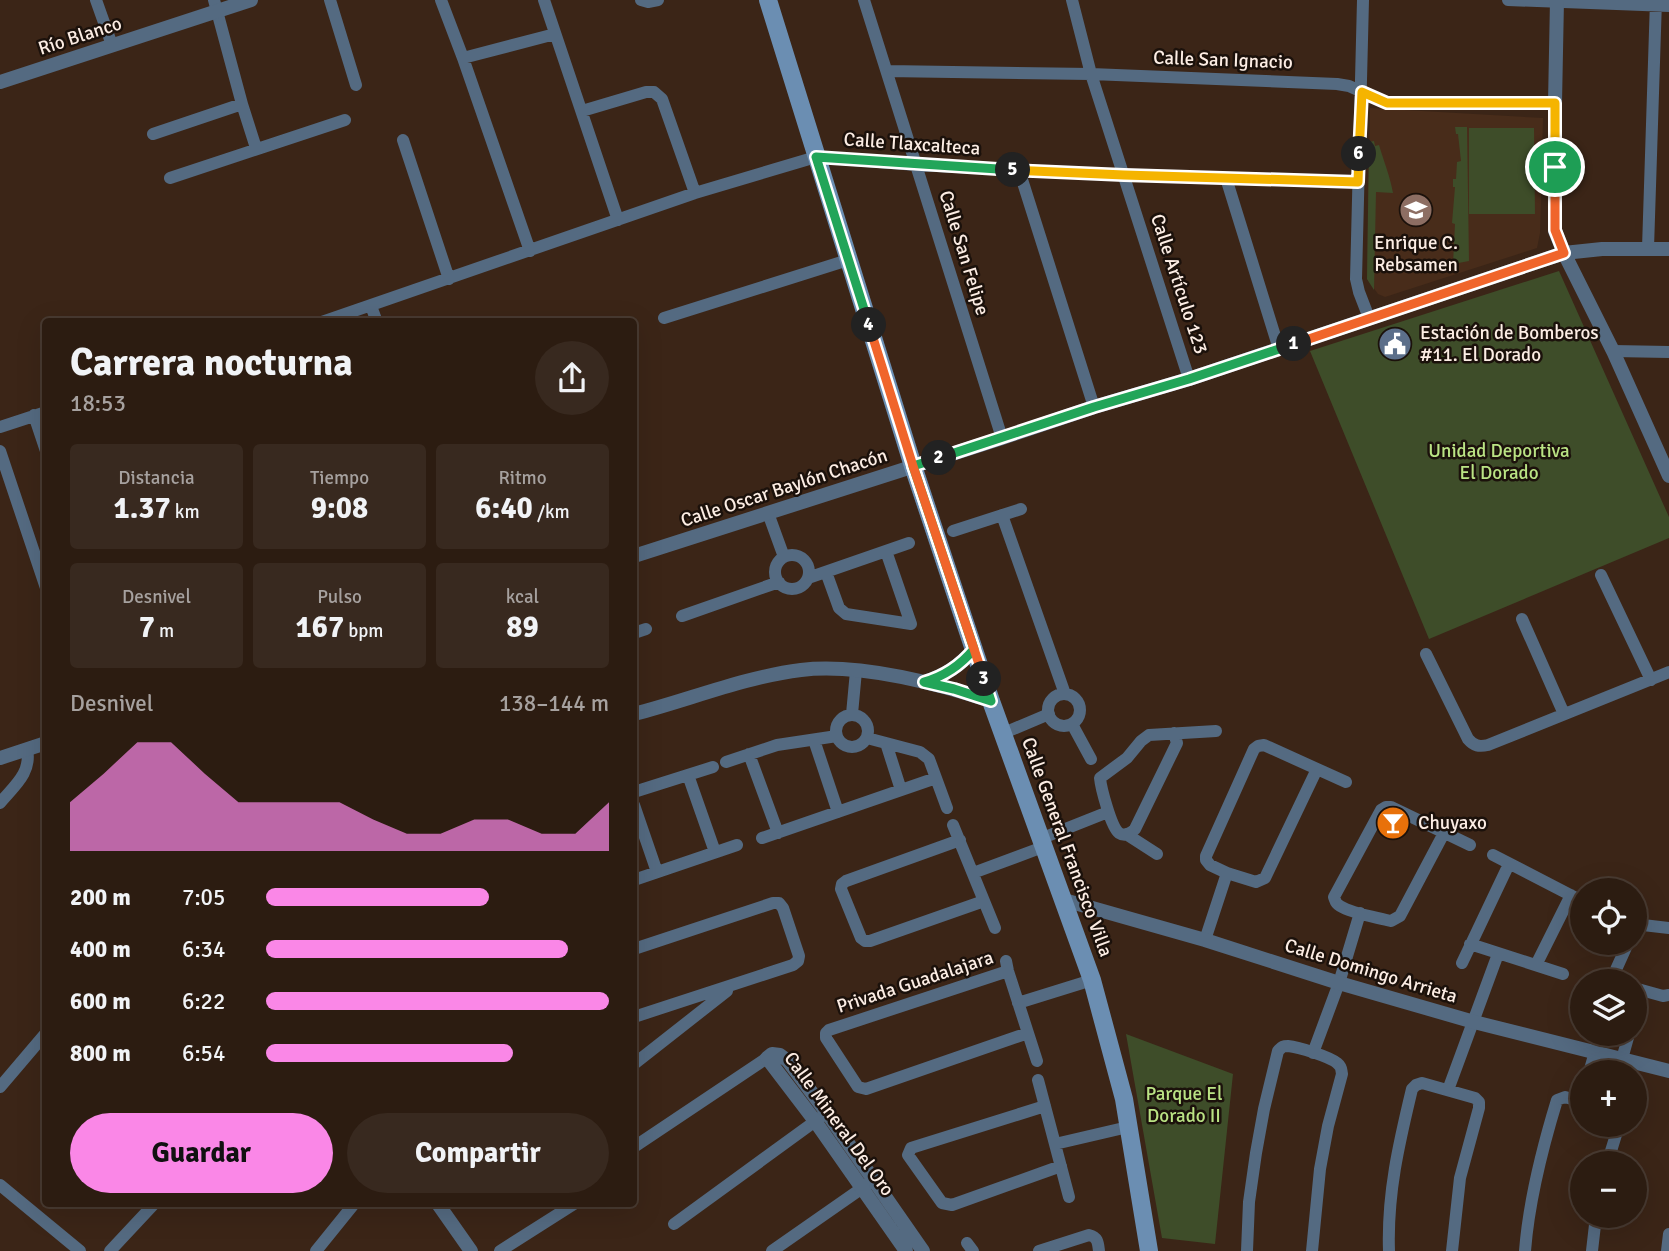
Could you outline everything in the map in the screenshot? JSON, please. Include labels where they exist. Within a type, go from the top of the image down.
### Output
[{"type":"main road","name":"Calle General Francisco Villa","points":[[768,0],[913,466],[1004,733],[1039,846],[1064,900],[1092,980],[1124,1099],[1149,1251]]},
{"type":"street","points":[[96,0],[112,45]]},
{"type":"street","name":"Río Blanco","points":[[0,81],[112,45],[216,6],[251,0]]},
{"type":"street","points":[[330,0],[356,85]]},
{"type":"street","points":[[441,0],[530,251]]},
{"type":"street","points":[[544,0],[618,220]]},
{"type":"street","points":[[641,0],[658,0]]},
{"type":"street","name":"Calle San Felipe","points":[[864,0],[1002,438]]},
{"type":"street","name":"Calle Artículo 123","points":[[1072,0],[1091,74],[1189,379]]},
{"type":"street","points":[[1363,0],[1356,279],[1370,318]]},
{"type":"street","points":[[1508,0],[1660,4],[1648,248]]},
{"type":"street","points":[[1557,1],[1555,230],[1663,450],[1669,476]]},
{"type":"street","points":[[216,6],[256,148]]},
{"type":"street","points":[[463,58],[555,34]]},
{"type":"street","name":"Calle San Ignacio","points":[[887,71],[1091,74],[1338,84],[1349,86],[1387,103],[1555,103]]},
{"type":"street","points":[[582,111],[646,92],[654,93],[662,99],[695,193]]},
{"type":"street","points":[[153,134],[242,104]]},
{"type":"street","points":[[170,178],[345,120]]},
{"type":"street","points":[[403,140],[449,279]]},
{"type":"street","name":"Calle Tlaxcalteca","points":[[337,318],[695,193],[816,157],[916,165],[1124,175],[1358,182]]},
{"type":"street","points":[[1019,170],[1094,407]]},
{"type":"street","points":[[1226,178],[1279,349]]},
{"type":"street","name":"Calle Oscar Baylón Chacón","points":[[637,555],[1094,407],[1189,379],[1564,253],[1602,249],[1669,249]]},
{"type":"street","points":[[664,318],[848,260]]},
{"type":"street","points":[[371,306],[376,318]]},
{"type":"street","points":[[1613,351],[1669,352]]},
{"type":"street","points":[[0,427],[40,414]]},
{"type":"street","points":[[0,451],[42,576]]},
{"type":"street","points":[[953,531],[1021,509]]},
{"type":"street","points":[[768,513],[784,557]]},
{"type":"street","points":[[1002,515],[1065,694]]},
{"type":"street","points":[[808,578],[909,543]]},
{"type":"street","points":[[826,572],[839,608],[846,614],[911,624],[886,551]]},
{"type":"street","points":[[798,556],[808,565],[808,578],[795,589],[783,586],[776,575],[776,568],[784,557],[798,556]]},
{"type":"street","points":[[1601,575],[1651,680]]},
{"type":"street","points":[[682,616],[779,582]]},
{"type":"street","points":[[1522,619],[1564,714]]},
{"type":"street","points":[[924,682],[939,678],[952,670],[974,649]]},
{"type":"street","points":[[1426,654],[1468,739],[1477,746],[1488,745],[1669,672]]},
{"type":"street","points":[[637,712],[739,683],[804,670],[887,674],[954,689],[991,701]]},
{"type":"street","points":[[852,715],[856,671]]},
{"type":"street","points":[[1065,694],[1077,700],[1080,713],[1072,724],[1065,726],[1052,721],[1048,706],[1058,695],[1065,694]]},
{"type":"street","points":[[1004,733],[1049,714]]},
{"type":"street","points":[[852,715],[860,716],[869,730],[867,738],[855,747],[841,743],[836,728],[845,716],[852,715]]},
{"type":"street","points":[[1072,724],[1091,759]]},
{"type":"street","points":[[1157,854],[1117,831],[1108,811],[1100,778],[1127,758],[1149,735],[1216,731]]},
{"type":"street","points":[[1126,834],[1135,829],[1177,743],[1174,733]]},
{"type":"street","points":[[726,762],[777,745],[837,736]]},
{"type":"street","points":[[867,738],[925,754],[947,807]]},
{"type":"street","points":[[814,740],[838,812]]},
{"type":"street","points":[[886,743],[901,790]]},
{"type":"street","points":[[0,758],[42,744]]},
{"type":"street","points":[[1317,769],[1265,878],[1256,882],[1210,865],[1206,856],[1254,749],[1258,746],[1264,746],[1317,769],[1346,782]]},
{"type":"street","points":[[0,803],[25,772],[29,759],[27,749]]},
{"type":"street","points":[[749,754],[778,833]]},
{"type":"street","points":[[637,791],[713,767]]},
{"type":"street","points":[[688,775],[715,852]]},
{"type":"street","points":[[762,838],[936,778]]},
{"type":"street","points":[[1444,832],[1400,916],[1391,921],[1339,906],[1336,902],[1334,897],[1381,810],[1391,807],[1444,832],[1470,845]]},
{"type":"street","points":[[973,873],[1039,846],[1108,811]]},
{"type":"street","points":[[637,814],[657,872]]},
{"type":"street","points":[[953,825],[995,928]]},
{"type":"street","points":[[960,840],[842,884],[841,889],[860,938],[870,941],[984,901]]},
{"type":"street","points":[[637,879],[737,845]]},
{"type":"street","points":[[1493,855],[1570,895]]},
{"type":"street","points":[[1462,963],[1509,864]]},
{"type":"street","points":[[1205,940],[1227,873]]},
{"type":"street","name":"Calle Domingo Arrieta","points":[[1064,900],[1205,940],[1339,983],[1669,1071]]},
{"type":"street","points":[[637,948],[773,903],[783,908],[799,956],[793,965],[637,1016]]},
{"type":"street","points":[[1536,965],[1570,908]]},
{"type":"street","points":[[1313,1053],[1339,983],[1360,913]]},
{"type":"street","points":[[1647,925],[1669,928]]},
{"type":"street","points":[[1470,944],[1563,974]]},
{"type":"street","points":[[1448,1090],[1498,954]]},
{"type":"street","name":"Privada Guadalajara","points":[[1028,1033],[866,1089],[858,1087],[826,1038],[829,1030],[1007,966],[1037,1061]]},
{"type":"street","points":[[1018,1003],[1092,980]]},
{"type":"street","points":[[637,1062],[735,985]]},
{"type":"street","points":[[1647,992],[1669,995]]},
{"type":"street","points":[[0,1087],[42,1038]]},
{"type":"street","points":[[1247,1251],[1250,1202],[1264,1109],[1278,1051],[1287,1046],[1336,1062],[1342,1074],[1320,1169],[1312,1251]]},
{"type":"street","points":[[1622,1059],[1626,1046]]},
{"type":"street","points":[[1593,1060],[1595,1052]]},
{"type":"street","name":"Calle Mineral Del Oro","points":[[767,1058],[776,1054],[784,1056],[821,1117],[914,1249]]},
{"type":"street","points":[[637,1145],[767,1058]]},
{"type":"street","points":[[1038,1080],[1069,1197]]},
{"type":"street","points":[[1389,1251],[1388,1220],[1399,1144],[1412,1089],[1422,1083],[1475,1098],[1479,1102],[1460,1178],[1452,1251]]},
{"type":"street","points":[[1525,1251],[1543,1147],[1557,1100],[1570,1098]]},
{"type":"street","points":[[1045,1106],[911,1148],[908,1156],[946,1205],[1061,1166]]},
{"type":"street","points":[[674,1224],[821,1117]]},
{"type":"street","points":[[1055,1144],[1128,1127]]},
{"type":"street","points":[[772,1251],[868,1184]]},
{"type":"street","points":[[0,1185],[80,1251]]},
{"type":"street","points":[[110,1251],[151,1207]]},
{"type":"street","points":[[316,1251],[352,1207]]},
{"type":"street","points":[[440,1207],[471,1251]]},
{"type":"street","points":[[500,1251],[569,1207]]},
{"type":"street","points":[[1592,1251],[1595,1228]]},
{"type":"street","points":[[1667,1251],[1669,1234]]},
{"type":"street","points":[[1039,1251],[1089,1235],[1097,1239],[1099,1251]]},
{"type":"shaded area","points":[[1370,108],[1543,118],[1540,233],[1537,248],[1385,297],[1378,294],[1367,279]]},
{"type":"green space","points":[[1455,127],[1467,127],[1469,261],[1453,264],[1453,179],[1456,179],[1457,162],[1461,161]]},
{"type":"green space","points":[[1469,128],[1534,128],[1535,214],[1469,214]]},
{"type":"green space","points":[[1374,141],[1375,146],[1379,145],[1393,193],[1376,192],[1374,290],[1367,279],[1369,142]]},
{"type":"green space","name":"Unidad Deportiva El Dorado","points":[[1559,271],[1669,517],[1669,538],[1429,639],[1310,351]]},
{"type":"green space","name":"Parque El Dorado II","points":[[1126,1034],[1233,1074],[1215,1244],[1162,1238]]},
{"type":"place","name":"Enrique C. Rebsamen","points":[[1416,210]]},
{"type":"place","name":"Estación de Bomberos #11. El Dorado","points":[[1395,344]]},
{"type":"place","name":"Chuyaxo","points":[[1393,823]]},
{"type":"route","points":[[1555,167],[1555,103],[1387,103],[1362,92],[1358,182],[1124,175],[916,165],[816,157],[913,466],[991,701],[924,682],[939,678],[952,670],[964,661],[974,649],[913,466],[1189,379],[1564,253],[1555,230],[1555,167]]}]
